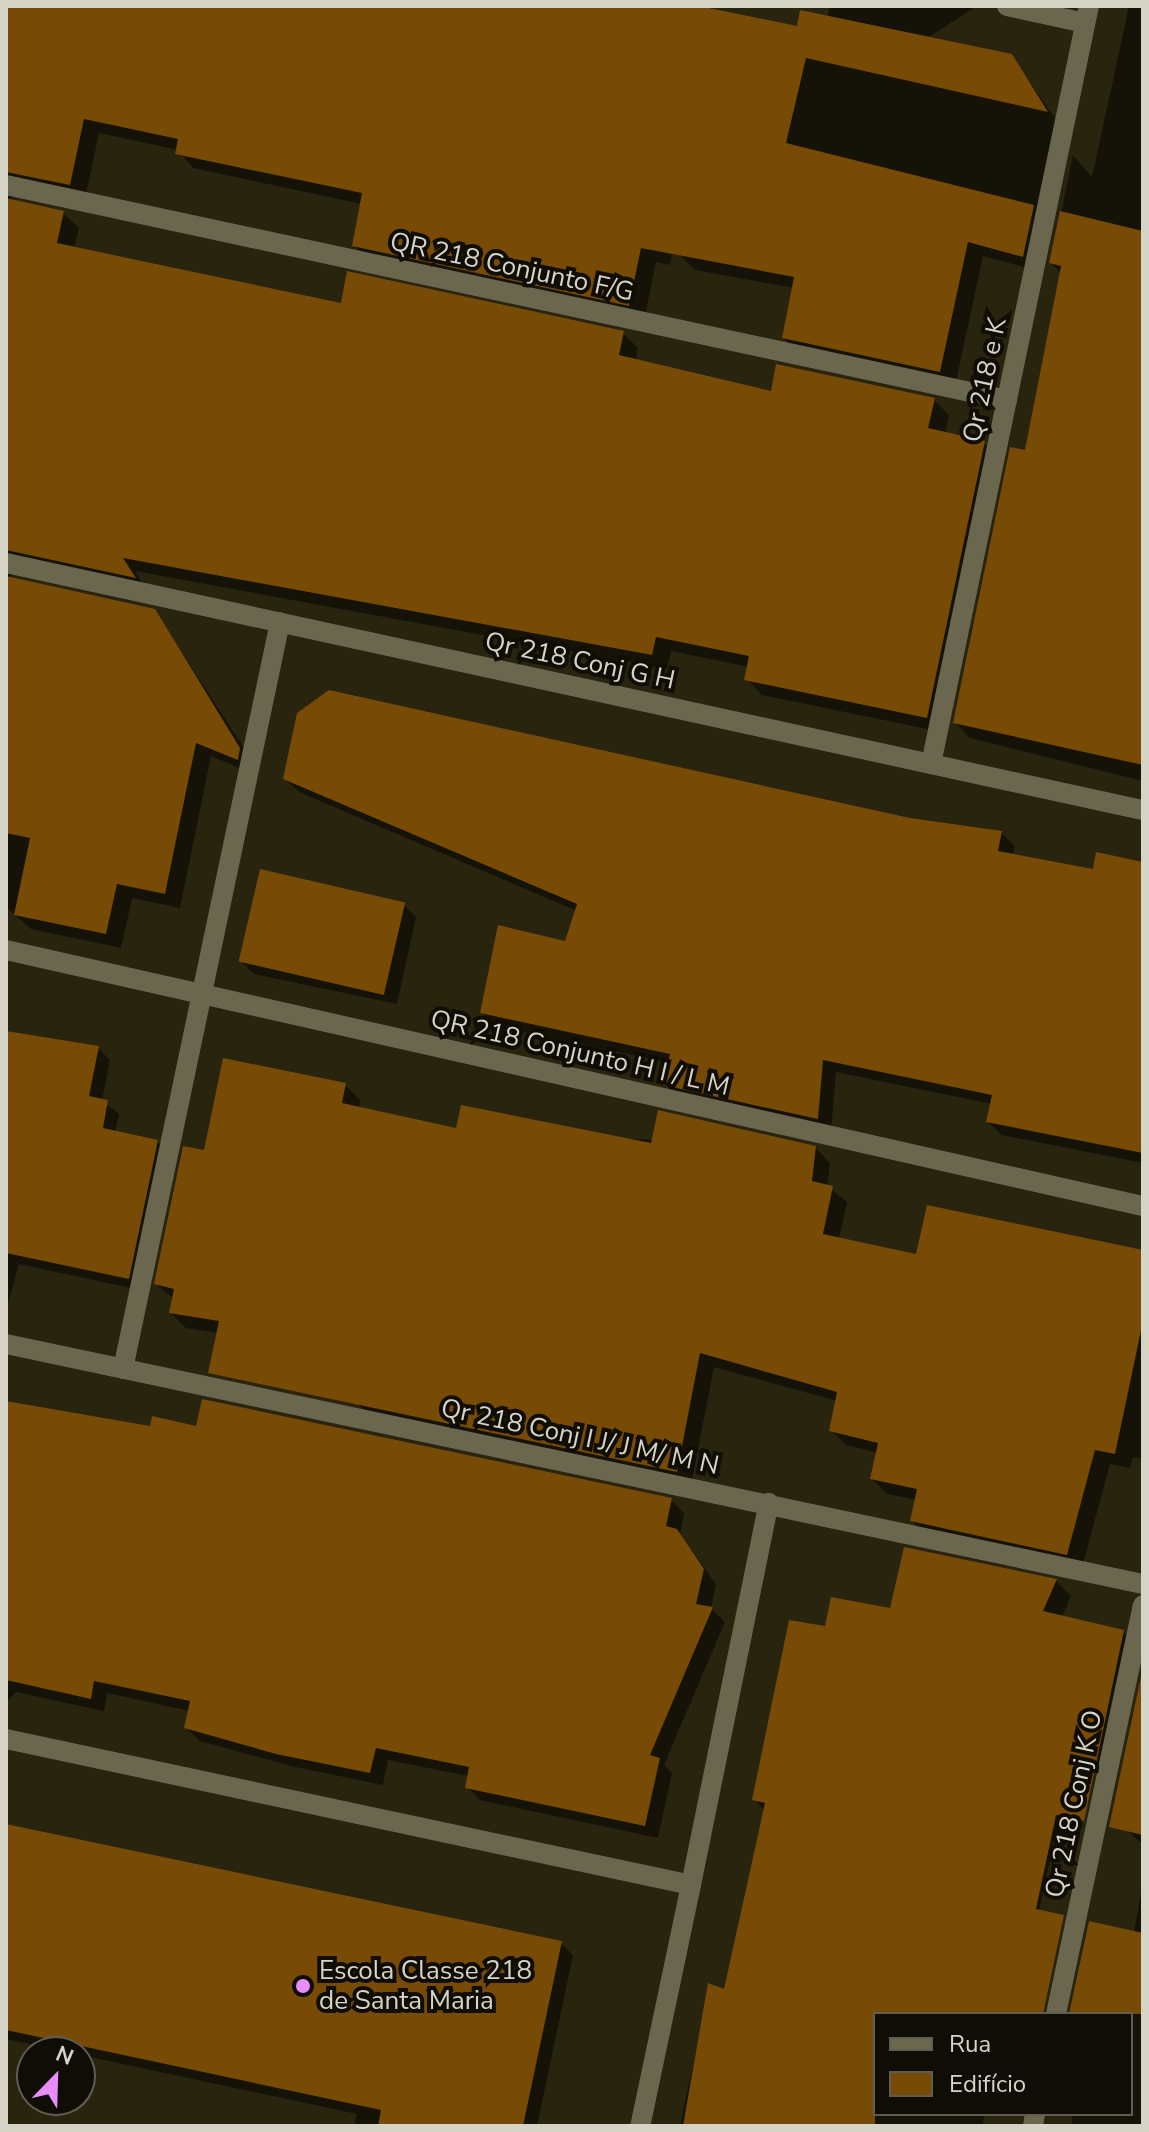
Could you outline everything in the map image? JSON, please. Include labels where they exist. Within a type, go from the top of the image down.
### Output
[{"type":"street","points":[[1007,6],[1087,14]]},
{"type":"street","name":"Qr 218 e K","points":[[931,764],[1087,14]]},
{"type":"street","name":"QR 218 Conjunto F/G","points":[[6,185],[1007,400]]},
{"type":"street","name":"Qr 218 Conj G H","points":[[6,563],[1143,810]]},
{"type":"street","points":[[123,1369],[280,622]]},
{"type":"street","name":"QR 218 Conjunto H I / L M","points":[[6,950],[1143,1206]]},
{"type":"street","name":"Qr 218 Conj I J/ J M/ M N","points":[[6,1344],[1143,1584]]},
{"type":"street","points":[[640,2126],[769,1503]]},
{"type":"street","name":"Qr 218 Conj K O","points":[[1056,2012],[1143,1605]]},
{"type":"street","points":[[6,1739],[691,1885]]},
{"type":"building","points":[[6,6],[699,6],[797,26],[800,10],[1012,54],[1048,112],[806,58],[786,143],[1034,205],[1023,257],[968,242],[940,372],[782,338],[794,277],[641,248],[629,306],[352,246],[362,193],[175,154],[178,139],[84,119],[70,185],[6,172]]},
{"type":"building","points":[[6,198],[64,211],[57,243],[341,303],[347,271],[624,331],[619,355],[771,391],[776,364],[935,398],[928,428],[985,441],[927,718],[744,680],[749,656],[656,637],[652,655],[123,558],[136,578],[6,550]]},
{"type":"building","points":[[1060,211],[1143,231],[1143,765],[953,723],[1010,447],[1025,450],[1061,266],[1049,263]]},
{"type":"building","points":[[6,576],[155,609],[240,748],[238,760],[196,743],[165,894],[117,884],[106,934],[14,915],[30,838],[6,833]]},
{"type":"building","points":[[329,690],[910,818],[1002,831],[998,851],[1093,869],[1096,852],[1143,862],[1143,1153],[986,1122],[992,1095],[823,1060],[818,1119],[663,1085],[670,1054],[480,1013],[498,925],[565,941],[577,904],[283,779],[297,713]]},
{"type":"building","points":[[260,869],[405,903],[384,995],[239,962]]},
{"type":"building","points":[[6,1031],[99,1046],[89,1096],[108,1100],[103,1128],[158,1140],[129,1279],[6,1253]]},
{"type":"building","points":[[223,1058],[346,1083],[342,1103],[456,1128],[461,1105],[651,1143],[658,1110],[816,1146],[812,1181],[833,1186],[823,1234],[916,1254],[927,1205],[1143,1250],[1143,1321],[1115,1454],[1095,1450],[1067,1555],[910,1521],[917,1489],[870,1479],[878,1443],[829,1431],[837,1392],[700,1353],[677,1472],[208,1373],[219,1321],[169,1313],[174,1289],[154,1284],[183,1146],[204,1150]]},
{"type":"building","points":[[202,1399],[672,1498],[666,1526],[677,1529],[704,1569],[696,1604],[713,1607],[650,1755],[660,1758],[645,1826],[465,1788],[469,1767],[376,1748],[370,1773],[276,1754],[184,1728],[190,1701],[94,1681],[91,1699],[6,1680],[6,1401],[150,1426],[152,1416],[196,1426]]},
{"type":"building","points":[[904,1547],[1057,1579],[1043,1611],[1124,1630],[1084,1821],[1056,1815],[1036,1909],[1064,1915],[1043,2012],[873,2012],[875,2126],[683,2126],[708,1983],[724,1989],[765,1803],[752,1800],[789,1620],[825,1626],[831,1597],[890,1608]]},
{"type":"building","points":[[1143,1667],[1143,1835],[1109,1827]]},
{"type":"building","name":"Escola Classe 218 de Santa Maria","points":[[6,1824],[562,1941],[523,2126],[378,2126],[381,2110],[96,2049],[96,2036],[34,2036],[6,2030]]},
{"type":"building","points":[[1089,1921],[1143,1933],[1143,2014],[1069,2012]]},
{"type":"place","name":"Escola Classe 218 de Santa Maria","points":[[303,1986]]}]
